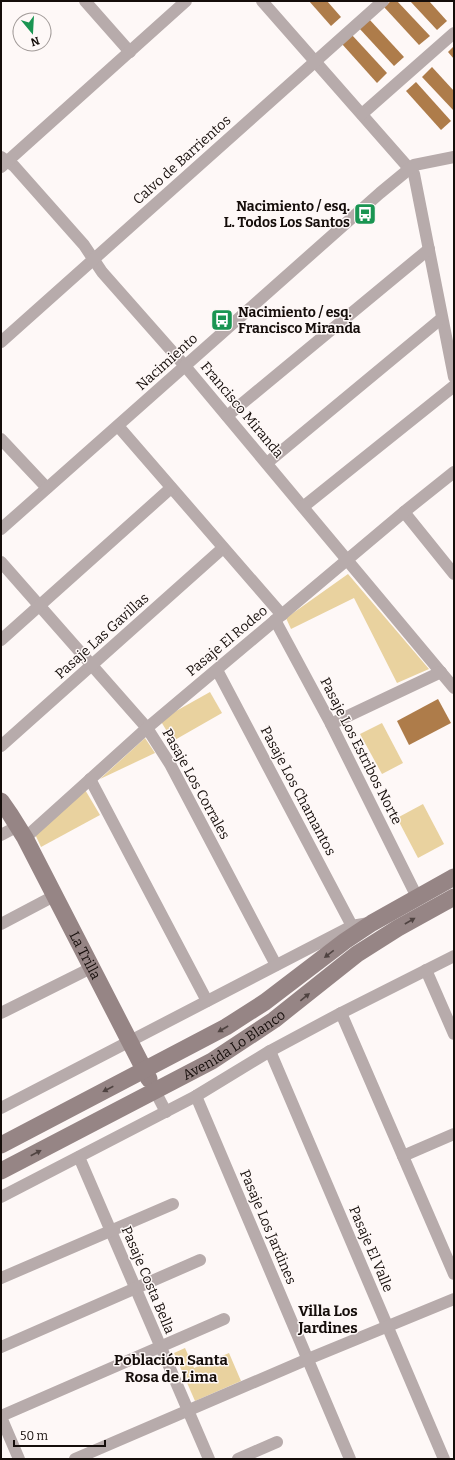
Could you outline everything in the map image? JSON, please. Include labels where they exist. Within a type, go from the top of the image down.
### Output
[{"type":"main road","name":"La Trilla","points":[[1,800],[21,832],[155,1091]]},
{"type":"main road","name":"Avenida Lo Blanco","points":[[1,1145],[207,1038],[283,990],[346,941],[372,923],[454,877]]},
{"type":"main road","name":"Avenida Lo Blanco","points":[[1,1172],[212,1061],[239,1045],[274,1020],[357,954],[398,928],[454,897]]},
{"type":"street","points":[[86,1],[130,52]]},
{"type":"street","points":[[3,162],[130,52],[186,1]]},
{"type":"street","points":[[263,1],[414,174],[454,377]]},
{"type":"street","name":"Calvo de Barrientos","points":[[1,342],[383,1]]},
{"type":"street","points":[[362,114],[454,32]]},
{"type":"street","name":"Nacimiento","points":[[1,530],[380,192],[410,168],[422,163],[454,157]]},
{"type":"street","name":"Francisco Miranda","points":[[3,162],[14,166],[84,245],[102,272],[185,366],[441,672],[453,683]]},
{"type":"street","points":[[227,416],[429,249]]},
{"type":"street","points":[[267,463],[442,318]]},
{"type":"street","points":[[303,507],[454,386]]},
{"type":"street","name":"Pasaje Los Estribos Norte","points":[[118,426],[223,548],[278,618],[417,897]]},
{"type":"street","points":[[1,439],[47,488]]},
{"type":"street","name":"Pasaje El Rodeo","points":[[1,835],[21,832],[90,779],[147,728],[404,512],[452,478]]},
{"type":"street","points":[[1,640],[171,488]]},
{"type":"street","points":[[404,512],[454,574]]},
{"type":"street","name":"Pasaje Las Gavillas","points":[[1,746],[223,548]]},
{"type":"street","name":"Pasaje Los Corrales","points":[[1,562],[147,728],[170,764],[276,965]]},
{"type":"street","name":"Pasaje Los Chamantos","points":[[217,670],[352,926]]},
{"type":"street","points":[[331,724],[441,672]]},
{"type":"street","points":[[90,779],[207,1001]]},
{"type":"street","points":[[1,924],[54,896]]},
{"type":"street","name":"Avenida Lo Blanco","points":[[1,1108],[352,926],[372,923]]},
{"type":"street","name":"Avenida Lo Blanco","points":[[1,1198],[196,1096],[270,1051],[341,1013],[454,956]]},
{"type":"street","points":[[1,1013],[91,968]]},
{"type":"street","points":[[426,970],[454,1034]]},
{"type":"street","points":[[341,1013],[454,1274]]},
{"type":"street","name":"Pasaje El Valle","points":[[270,1051],[444,1459]]},
{"type":"street","name":"La Trilla","points":[[155,1091],[166,1112]]},
{"type":"street","name":"Pasaje Los Jardines","points":[[196,1096],[350,1459]]},
{"type":"street","points":[[403,1156],[454,1134]]},
{"type":"street","name":"Pasaje Costa Bella","points":[[79,1157],[210,1459]]},
{"type":"street","points":[[1,1278],[173,1204]]},
{"type":"street","points":[[1,1347],[200,1260]]},
{"type":"street","points":[[76,1459],[308,1359],[454,1299]]},
{"type":"street","points":[[19,1459],[1,1417],[224,1319]]},
{"type":"street","points":[[238,1459],[277,1442]]},
{"type":"shaded area","points":[[348,574],[429,669],[397,683],[354,598],[291,629],[286,618]]},
{"type":"shaded area","points":[[210,692],[222,713],[173,741],[160,720]]},
{"type":"shaded area","points":[[382,723],[403,763],[382,774],[360,734]]},
{"type":"shaded area","points":[[145,738],[155,753],[100,779]]},
{"type":"shaded area","points":[[84,788],[100,815],[41,847],[34,832]]},
{"type":"shaded area","points":[[423,804],[444,844],[418,858],[397,818]]},
{"type":"shaded area","points":[[185,1348],[194,1368],[229,1353],[241,1381],[195,1401],[174,1353]]},
{"type":"building","points":[[309,1],[327,1],[341,17],[331,26]]},
{"type":"building","points":[[391,1],[397,1],[430,36],[419,45],[384,7]]},
{"type":"building","points":[[410,1],[429,1],[447,21],[437,30]]},
{"type":"building","points":[[369,19],[404,57],[394,66],[359,28]]},
{"type":"building","points":[[352,35],[387,73],[377,83],[342,44]]},
{"type":"building","points":[[454,46],[454,59],[448,52]]},
{"type":"building","points":[[432,67],[454,91],[454,111],[422,77]]},
{"type":"building","points":[[416,82],[451,121],[441,130],[406,91]]},
{"type":"building","points":[[438,699],[451,723],[409,745],[397,721]]},
{"type":"place","name":"Nacimiento / esq. L. Todos Los Santos","points":[[365,214]]},
{"type":"place","name":"Nacimiento / esq. Francisco Miranda","points":[[222,320]]},
{"type":"district","name":"Villa Los Jardines","points":[[328,1320]]},
{"type":"district","name":"Población Santa Rosa de Lima","points":[[171,1368]]}]
